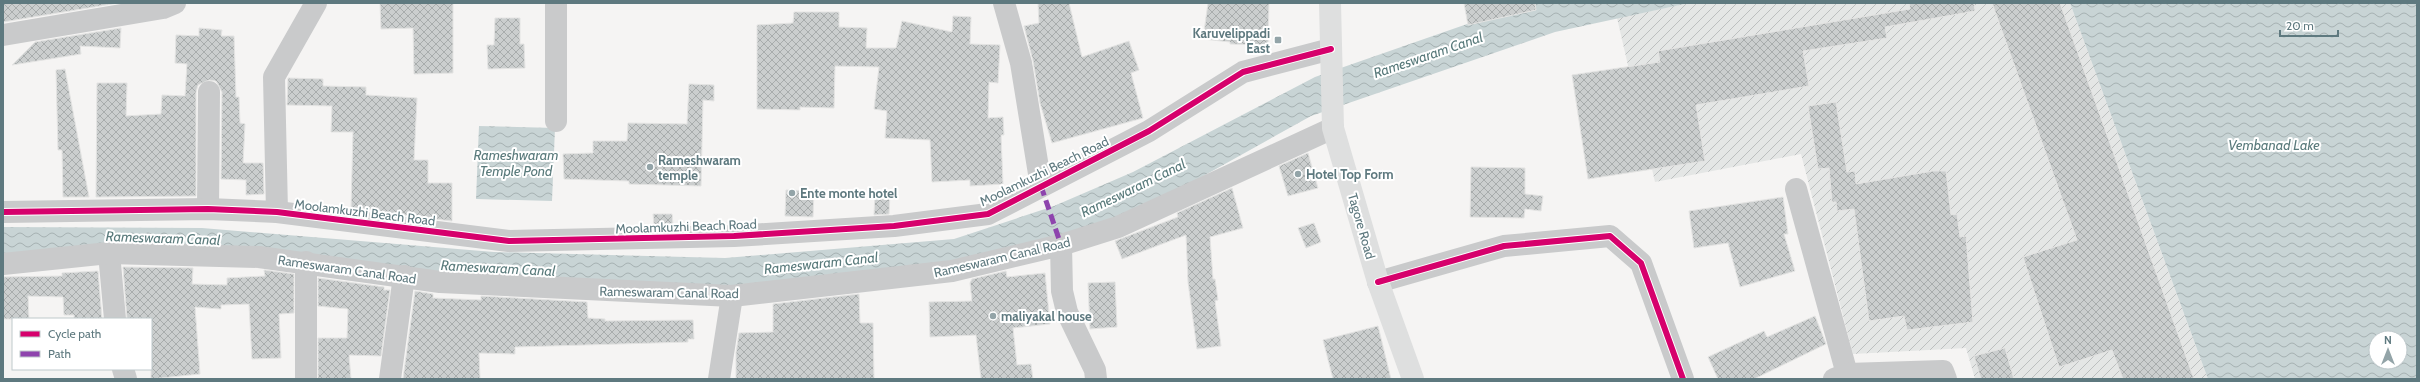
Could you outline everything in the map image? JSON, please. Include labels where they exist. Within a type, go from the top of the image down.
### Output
[{"type":"main road","name":"Tagore Road","points":[[1330,3],[1330,59],[1333,124],[1378,282],[1413,379]]},
{"type":"street","points":[[3,35],[155,9],[175,3]]},
{"type":"street","points":[[277,212],[274,76],[316,3]]},
{"type":"street","points":[[556,3],[556,121]]},
{"type":"street","points":[[1004,3],[1021,63],[1041,186]]},
{"type":"street","name":"Moolamkuzhi Beach Road","points":[[3,212],[208,210],[277,212],[508,241],[620,240],[894,226],[988,214],[1149,131],[1243,72],[1330,59]]},
{"type":"street","points":[[208,210],[209,92]]},
{"type":"street","name":"Rameswaram Canal Road","points":[[3,264],[109,253],[259,257],[306,262],[440,282],[732,296],[952,272],[1061,245],[1118,227],[1333,124]]},
{"type":"street","points":[[1796,189],[1841,376],[1943,370],[1946,379]]},
{"type":"street","points":[[1378,282],[1504,246],[1610,236],[1641,263],[1683,379]]},
{"type":"street","points":[[1061,245],[1062,291],[1067,312],[1095,370],[1096,379]]},
{"type":"street","points":[[109,253],[115,318]]},
{"type":"street","points":[[306,262],[306,379]]},
{"type":"street","points":[[390,379],[404,276]]},
{"type":"street","points":[[719,379],[732,296]]},
{"type":"shaded area","points":[[1689,3],[2070,3],[2208,379],[1975,379],[1966,348],[1853,354],[1801,154],[1655,182],[1617,18]]},
{"type":"water","name":"Rameswaram Canal","points":[[1537,3],[1689,3],[1555,32],[1311,116],[1119,223],[958,264],[727,288],[3,254],[3,227],[202,228],[494,252],[725,258],[954,239],[1054,206],[1133,172],[1315,77],[1493,15]]},
{"type":"water","name":"Vembanad Lake","points":[[2070,3],[2417,3],[2417,379],[2208,379]]},
{"type":"water","name":"Rameshwaram Temple Pond","points":[[479,126],[555,128],[552,201],[476,199]]},
{"type":"building","points":[[3,3],[118,3],[3,22]]},
{"type":"building","points":[[380,3],[453,3],[453,73],[414,74],[413,28],[381,29]]},
{"type":"building","points":[[1038,3],[1069,3],[1082,57],[1129,41],[1139,70],[1131,73],[1143,118],[1052,143],[1040,103],[1033,61],[1024,26],[1039,23]]},
{"type":"building","points":[[1208,3],[1269,3],[1268,45],[1230,44],[1230,42],[1203,39]]},
{"type":"building","points":[[1464,3],[1535,3],[1536,10],[1468,25]]},
{"type":"building","points":[[1909,3],[1974,3],[1975,11],[1885,27],[1887,38],[1803,51],[1809,86],[1696,105],[1705,161],[1588,179],[1572,75],[1660,62],[1658,51],[1910,9]]},
{"type":"building","points":[[1992,3],[2060,3],[2194,379],[2123,379],[2112,350],[2059,367],[2023,257],[2077,240]]},
{"type":"building","points":[[794,12],[839,12],[839,27],[867,28],[866,48],[896,48],[902,21],[952,32],[953,16],[971,17],[970,44],[1000,45],[998,83],[989,82],[988,118],[1003,117],[1004,135],[1001,135],[1003,184],[970,186],[970,180],[932,182],[930,140],[885,138],[887,111],[874,109],[879,67],[835,66],[834,108],[800,107],[800,110],[757,109],[757,25],[793,23]]},
{"type":"building","points":[[495,18],[520,18],[520,44],[524,44],[525,68],[488,69],[487,45],[494,45]]},
{"type":"building","points":[[121,28],[120,48],[80,46],[81,54],[12,65],[35,42]]},
{"type":"building","points":[[199,28],[222,30],[221,36],[234,36],[236,97],[239,97],[240,123],[245,124],[243,163],[263,163],[264,194],[246,195],[246,180],[221,179],[222,92],[216,81],[209,80],[198,85],[196,92],[196,196],[96,197],[97,83],[127,83],[126,116],[161,114],[162,95],[185,96],[187,64],[175,63],[176,35],[199,36]]},
{"type":"building","points":[[65,69],[89,197],[63,197],[62,150],[58,150],[56,70]]},
{"type":"building","points":[[288,78],[323,79],[323,86],[366,87],[366,95],[417,98],[414,160],[428,160],[428,183],[452,183],[452,221],[379,212],[379,210],[351,209],[353,132],[331,132],[332,106],[287,105]]},
{"type":"building","points":[[689,84],[714,85],[714,101],[703,100],[701,186],[629,184],[629,181],[564,179],[563,154],[593,153],[593,141],[627,141],[628,123],[687,124]]},
{"type":"building","points":[[1836,102],[1847,172],[1855,171],[1856,184],[1933,171],[1946,171],[1951,215],[1957,214],[1960,237],[1966,236],[1973,322],[1907,330],[1904,316],[1869,321],[1854,209],[1837,211],[1836,202],[1832,202],[1829,168],[1818,169],[1808,106]]},
{"type":"building","name":"Hotel Top Form","points":[[1308,153],[1318,188],[1288,196],[1279,166]]},
{"type":"building","points":[[1471,167],[1525,168],[1525,194],[1543,196],[1541,211],[1525,209],[1524,218],[1470,217]]},
{"type":"building","points":[[1232,188],[1243,228],[1210,237],[1213,279],[1215,279],[1218,300],[1215,301],[1221,346],[1197,349],[1188,282],[1186,235],[1122,259],[1115,241],[1178,217],[1177,213]]},
{"type":"building","points":[[786,190],[814,191],[813,217],[785,216]]},
{"type":"building","points":[[875,193],[890,194],[889,214],[874,215]]},
{"type":"building","points":[[1783,197],[1788,234],[1784,234],[1795,271],[1740,287],[1728,243],[1694,248],[1689,211]]},
{"type":"building","points":[[653,214],[672,214],[673,225],[654,225]]},
{"type":"building","points":[[1314,223],[1321,242],[1306,248],[1298,228]]},
{"type":"building","points":[[123,267],[193,268],[192,284],[227,285],[227,278],[265,276],[264,270],[294,274],[294,313],[279,314],[281,358],[252,359],[249,304],[221,305],[221,309],[195,307],[200,374],[151,379],[152,318],[127,318]]},
{"type":"building","points":[[98,271],[102,318],[74,318],[74,315],[64,315],[63,297],[28,296],[29,318],[3,319],[3,277],[62,276],[62,273]]},
{"type":"building","points":[[1006,271],[1007,277],[1045,273],[1050,324],[1013,328],[1017,365],[1031,364],[1033,379],[981,379],[976,335],[930,337],[929,302],[972,301],[970,283],[972,279]]},
{"type":"building","points":[[318,278],[384,287],[384,290],[390,290],[381,356],[349,355],[351,379],[318,379],[318,338],[347,338],[348,309],[318,306]]},
{"type":"building","points":[[1115,282],[1117,327],[1090,329],[1088,283]]},
{"type":"building","points":[[415,291],[433,294],[433,298],[481,300],[481,296],[587,302],[588,318],[605,319],[605,321],[693,320],[694,339],[688,339],[688,342],[515,347],[515,354],[479,353],[480,379],[403,379]]},
{"type":"building","points":[[859,294],[860,323],[873,323],[874,379],[736,379],[736,353],[739,333],[773,332],[773,304]]},
{"type":"building","points":[[1815,316],[1826,344],[1754,379],[1718,379],[1708,357],[1764,331],[1767,337]]},
{"type":"building","points":[[1378,326],[1391,379],[1333,379],[1323,340]]},
{"type":"building","points":[[2005,348],[2014,379],[1981,379],[1974,356]]},
{"type":"marked path","points":[[1041,186],[1061,245]]},
{"type":"cycle path","points":[[3,212],[208,209],[277,212],[509,241],[734,236],[894,226],[988,214],[1149,131],[1243,72],[1331,49]]},
{"type":"cycle path","points":[[1378,282],[1504,246],[1610,236],[1641,263],[1683,379]]},
{"type":"place","name":"Karuvelippadi East","points":[[1278,40]]},
{"type":"place","name":"Rameshwaram temple","points":[[650,167]]},
{"type":"place","name":"Hotel Top Form","points":[[1298,174]]},
{"type":"place","name":"Ente monte hotel","points":[[792,193]]},
{"type":"place","name":"maliyakal house","points":[[993,316]]}]
